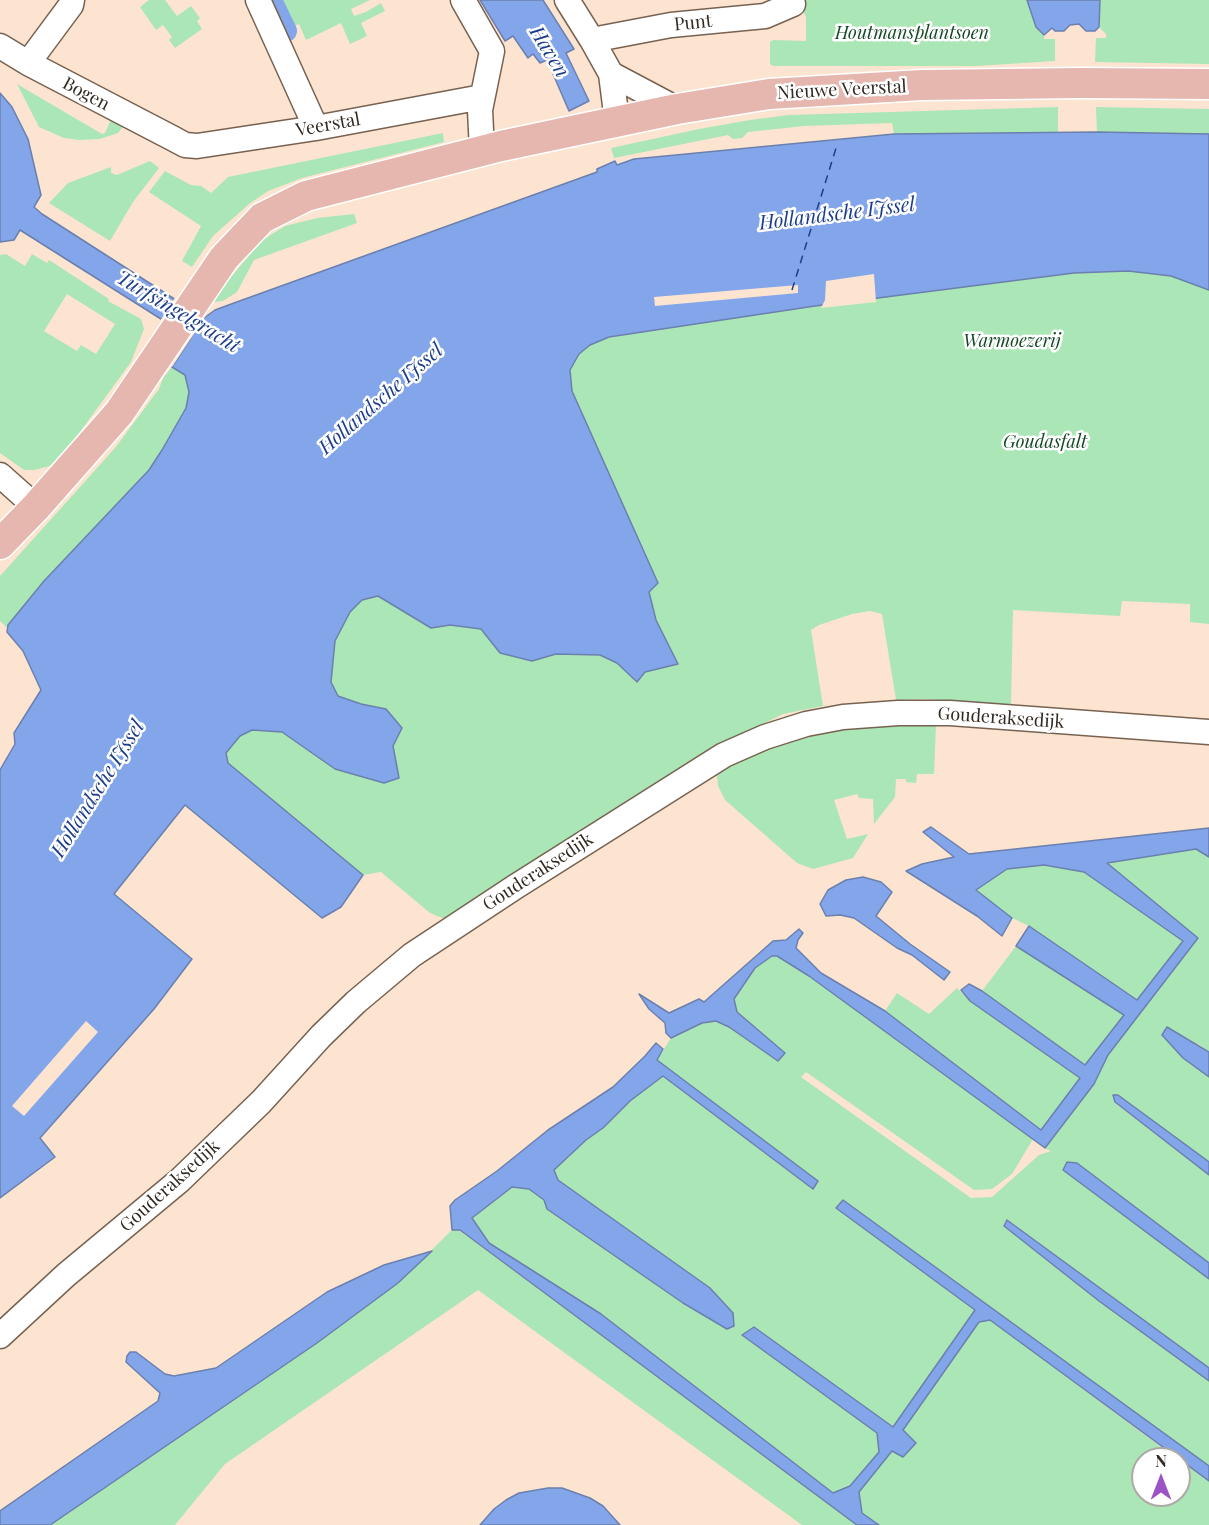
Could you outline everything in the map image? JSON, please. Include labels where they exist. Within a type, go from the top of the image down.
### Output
[{"type":"main road","name":"Nieuwe Veerstal","points":[[0,544],[119,413],[224,258],[262,218],[306,196],[501,146],[677,109],[769,94],[922,85],[1209,84]]},
{"type":"street","points":[[28,63],[71,5],[72,0]]},
{"type":"street","points":[[258,0],[316,128]]},
{"type":"street","points":[[463,0],[492,51],[480,110],[482,152]]},
{"type":"street","points":[[567,0],[611,74],[617,121]]},
{"type":"street","name":"Punt","points":[[592,40],[671,25],[765,16],[793,4]]},
{"type":"street","name":"Bogen","points":[[0,46],[174,140]]},
{"type":"street","points":[[611,74],[677,109]]},
{"type":"street","name":"Veerstal","points":[[174,140],[197,146],[316,128],[482,97]]},
{"type":"street","points":[[0,475],[36,507]]},
{"type":"street","name":"Gouderaksedijk","points":[[0,1336],[66,1275],[179,1181],[261,1102],[321,1036],[356,1002],[412,955],[514,887],[724,755],[765,737],[806,724],[843,717],[898,713],[950,713],[1209,732]]},
{"type":"green space","points":[[149,0],[165,0],[177,16],[191,6],[200,18],[197,21],[202,29],[175,48],[169,40],[172,37],[163,25],[156,30],[140,7]]},
{"type":"green space","points":[[282,0],[370,0],[351,9],[354,16],[381,3],[385,11],[361,23],[367,36],[350,44],[341,23],[306,40],[299,24],[293,26]]},
{"type":"green space","name":"Houtmansplantsoen","points":[[800,0],[1027,0],[1036,27],[1044,35],[1044,39],[1055,39],[1055,61],[976,66],[773,66],[770,64],[770,42],[773,40],[806,41],[806,17]]},
{"type":"green space","points":[[1100,0],[1209,0],[1209,64],[1095,62],[1096,38],[1106,38],[1106,34],[1099,27]]},
{"type":"green space","points":[[17,84],[102,134],[105,133],[112,117],[127,122],[118,133],[100,139],[64,138],[39,127]]},
{"type":"green space","points":[[1058,107],[1058,133],[894,134],[892,123],[804,126],[748,132],[742,138],[733,139],[728,135],[614,158],[611,148],[699,129],[789,115]]},
{"type":"green space","points":[[1096,107],[1209,109],[1209,134],[1097,132]]},
{"type":"green space","points":[[443,133],[444,142],[302,178],[268,191],[249,204],[213,236],[192,267],[182,261],[201,226],[149,192],[165,171],[191,185],[201,186],[211,193],[228,177]]},
{"type":"green space","points":[[150,161],[159,168],[133,202],[110,241],[49,203],[68,183],[111,167],[111,173],[117,175]]},
{"type":"green space","points":[[354,214],[357,223],[254,260],[237,292],[223,301],[214,302],[221,289],[261,241],[285,226],[317,218]]},
{"type":"green space","points":[[6,254],[25,266],[32,254],[47,263],[49,260],[109,299],[108,301],[141,319],[144,329],[131,362],[61,458],[50,466],[34,470],[24,470],[0,453],[0,255]],"holes":[[[67,294],[115,324],[96,354],[81,345],[77,351],[44,331]]]},
{"type":"green space","name":"Goudasfalt","points":[[1128,271],[1171,276],[1209,290],[1209,624],[1190,622],[1190,604],[1122,601],[1120,616],[1013,610],[1011,706],[926,699],[896,700],[882,614],[870,611],[852,614],[819,625],[811,630],[823,706],[783,714],[737,737],[445,919],[430,913],[381,872],[363,875],[228,763],[226,753],[240,736],[252,730],[282,732],[335,769],[384,783],[361,704],[337,696],[330,682],[335,641],[342,625],[350,612],[362,600],[378,596],[431,628],[450,625],[481,629],[500,653],[532,661],[556,654],[600,655],[617,663],[636,682],[645,672],[677,664],[656,620],[649,592],[658,583],[572,391],[570,370],[579,354],[590,345],[609,337],[815,306],[1074,273]]},
{"type":"green space","points":[[172,367],[185,375],[189,392],[186,408],[149,470],[44,581],[6,627],[0,621],[0,576],[115,448],[159,389],[163,378]]},
{"type":"green space","points":[[901,723],[936,724],[934,774],[917,774],[916,783],[906,782],[906,779],[896,779],[895,797],[874,824],[873,799],[859,798],[857,794],[834,800],[847,839],[868,834],[853,858],[813,869],[797,863],[725,800],[718,786],[717,776],[720,771],[776,745],[823,732]]},
{"type":"green space","points":[[1196,849],[1209,857],[1209,1052],[1198,1044],[1183,1058],[1209,1077],[1209,1162],[1118,1095],[1113,1096],[1115,1103],[1209,1175],[1209,1263],[1077,1163],[1064,1170],[1209,1279],[1209,1368],[1008,1220],[1005,1226],[1099,1301],[1209,1381],[1209,1466],[1191,1453],[1191,1447],[1183,1447],[843,1200],[836,1208],[975,1310],[893,1427],[754,1327],[743,1335],[877,1433],[879,1452],[850,1486],[833,1493],[601,1314],[489,1243],[471,1219],[512,1187],[529,1189],[544,1200],[558,1180],[554,1169],[603,1128],[630,1101],[663,1076],[813,1188],[657,1060],[671,1038],[702,1023],[716,1021],[785,1053],[737,1012],[734,999],[755,968],[772,956],[777,956],[809,976],[1033,1139],[1012,1174],[992,1189],[974,1190],[806,1072],[801,1077],[971,1198],[992,1197],[1039,1155],[1051,1151],[1045,1148],[1086,1088],[1094,1084],[1108,1055],[1198,938],[1106,863]]},
{"type":"green space","points":[[1044,865],[1084,872],[1183,941],[1137,1000],[1029,926],[1012,918],[976,890],[1007,869]]},
{"type":"green space","points":[[1016,946],[1124,1015],[1085,1065],[982,991]]},
{"type":"green space","points":[[957,988],[970,1001],[1080,1078],[1041,1130],[885,1011],[897,993],[929,1014]]},
{"type":"green space","points":[[452,1230],[459,1230],[857,1525],[802,1525],[478,1290],[225,1464],[175,1525],[50,1525],[317,1343],[398,1283]]},
{"type":"green space","points":[[990,1320],[1161,1447],[1131,1447],[1131,1507],[1191,1507],[1191,1468],[1209,1481],[1209,1525],[879,1525],[862,1513],[859,1492],[892,1451],[915,1443],[903,1430],[979,1322]]},
{"type":"water","name":"Haven","points":[[480,0],[543,0],[574,49],[566,53],[589,101],[569,111],[547,60],[540,63],[533,54],[528,58],[513,36],[505,41]]},
{"type":"water","points":[[1027,0],[1100,0],[1099,27],[1095,31],[1086,31],[1079,24],[1070,25],[1064,31],[1055,31],[1052,28],[1044,35],[1036,27]]},
{"type":"water","points":[[0,93],[12,107],[28,139],[41,195],[34,207],[204,318],[215,310],[597,172],[597,169],[615,161],[617,165],[634,159],[894,134],[1097,132],[1209,134],[1209,290],[1171,276],[1128,271],[1074,273],[815,306],[609,337],[590,345],[579,354],[570,370],[572,391],[658,583],[649,592],[656,620],[678,664],[645,672],[637,682],[617,663],[600,655],[556,654],[532,661],[500,653],[481,629],[450,625],[431,628],[378,596],[362,600],[350,612],[335,641],[331,682],[338,696],[386,709],[402,728],[393,746],[399,778],[384,783],[335,769],[282,732],[252,730],[240,736],[226,753],[228,763],[363,875],[341,907],[322,918],[185,805],[114,894],[192,959],[154,1009],[40,1138],[55,1157],[0,1198],[0,770],[15,744],[14,733],[41,690],[23,651],[7,632],[8,625],[44,581],[149,470],[162,450],[186,408],[189,392],[185,375],[172,367],[191,338],[20,230],[14,240],[0,242]]},
{"type":"water","points":[[931,827],[969,854],[1209,828],[1209,857],[1196,849],[1107,863],[1198,938],[1108,1055],[1094,1084],[1045,1148],[809,976],[777,956],[772,956],[755,968],[734,999],[737,1012],[785,1053],[778,1061],[729,1027],[716,1021],[702,1023],[671,1038],[666,1033],[665,1023],[649,1009],[639,994],[669,1013],[699,999],[704,1002],[773,941],[786,940],[799,929],[803,933],[796,948],[821,973],[885,1011],[1041,1130],[1080,1078],[970,1001],[961,990],[969,984],[982,991],[1085,1065],[1124,1015],[1016,946],[1029,926],[1137,1000],[1183,941],[1084,872],[1044,865],[1007,869],[976,890],[1012,918],[1002,936],[977,916],[906,871],[922,864],[954,857],[923,832]]},
{"type":"water","points":[[863,877],[881,882],[892,892],[876,916],[910,944],[950,972],[944,980],[912,955],[897,948],[854,918],[840,915],[826,916],[820,904],[828,890],[846,880]]},
{"type":"water","points":[[1167,1027],[1209,1052],[1209,1077],[1183,1058],[1162,1035]]},
{"type":"water","points":[[656,1043],[663,1049],[657,1060],[818,1181],[813,1189],[663,1076],[630,1101],[603,1128],[586,1140],[554,1170],[558,1180],[710,1288],[733,1313],[734,1326],[727,1329],[683,1303],[547,1209],[544,1200],[529,1189],[512,1187],[472,1218],[489,1243],[601,1314],[833,1493],[850,1486],[879,1452],[877,1433],[742,1335],[754,1327],[893,1427],[975,1310],[836,1208],[843,1200],[1183,1447],[1163,1447],[990,1320],[979,1322],[903,1430],[916,1443],[903,1457],[892,1451],[859,1492],[862,1513],[879,1525],[857,1525],[460,1230],[452,1230],[450,1206],[455,1200],[497,1171],[548,1130],[613,1087]]},
{"type":"water","points":[[1113,1095],[1118,1095],[1209,1162],[1209,1175],[1115,1102]]},
{"type":"water","points":[[1067,1162],[1077,1163],[1209,1263],[1209,1279],[1063,1170]]},
{"type":"water","points":[[1007,1220],[1209,1368],[1209,1381],[1099,1301],[1004,1226]]},
{"type":"water","points":[[432,1251],[398,1283],[317,1343],[50,1525],[0,1525],[0,1511],[158,1401],[160,1393],[126,1362],[130,1352],[136,1352],[165,1374],[174,1376],[216,1368],[327,1292],[384,1265]]},
{"type":"water","points":[[1191,1453],[1209,1466],[1209,1481],[1191,1468]]},
{"type":"water","points":[[562,1488],[590,1498],[603,1506],[620,1525],[480,1525],[494,1509],[506,1500],[519,1493]]},
{"type":"pier","points":[[874,274],[876,302],[821,308],[825,300],[826,281]]},
{"type":"pier","points":[[798,285],[798,293],[655,306],[654,297]]},
{"type":"pier","points":[[176,296],[204,315],[209,311],[172,367],[170,365],[187,338],[160,321]]},
{"type":"pier","points":[[86,1021],[98,1032],[24,1116],[12,1106]]},
{"type":"waterway","points":[[271,0],[286,31]]},
{"type":"ferry route","points":[[792,290],[837,145]]},
{"type":"water label","name":"Hollandsche IJssel","points":[[837,214]]},
{"type":"water label","name":"Turfsingelgracht","points":[[178,312]]},
{"type":"water label","name":"Hollandsche IJssel","points":[[381,399]]},
{"type":"water label","name":"Hollandsche IJssel","points":[[98,789]]},
{"type":"park label","name":"Warmoezerij","points":[[1012,341]]}]
